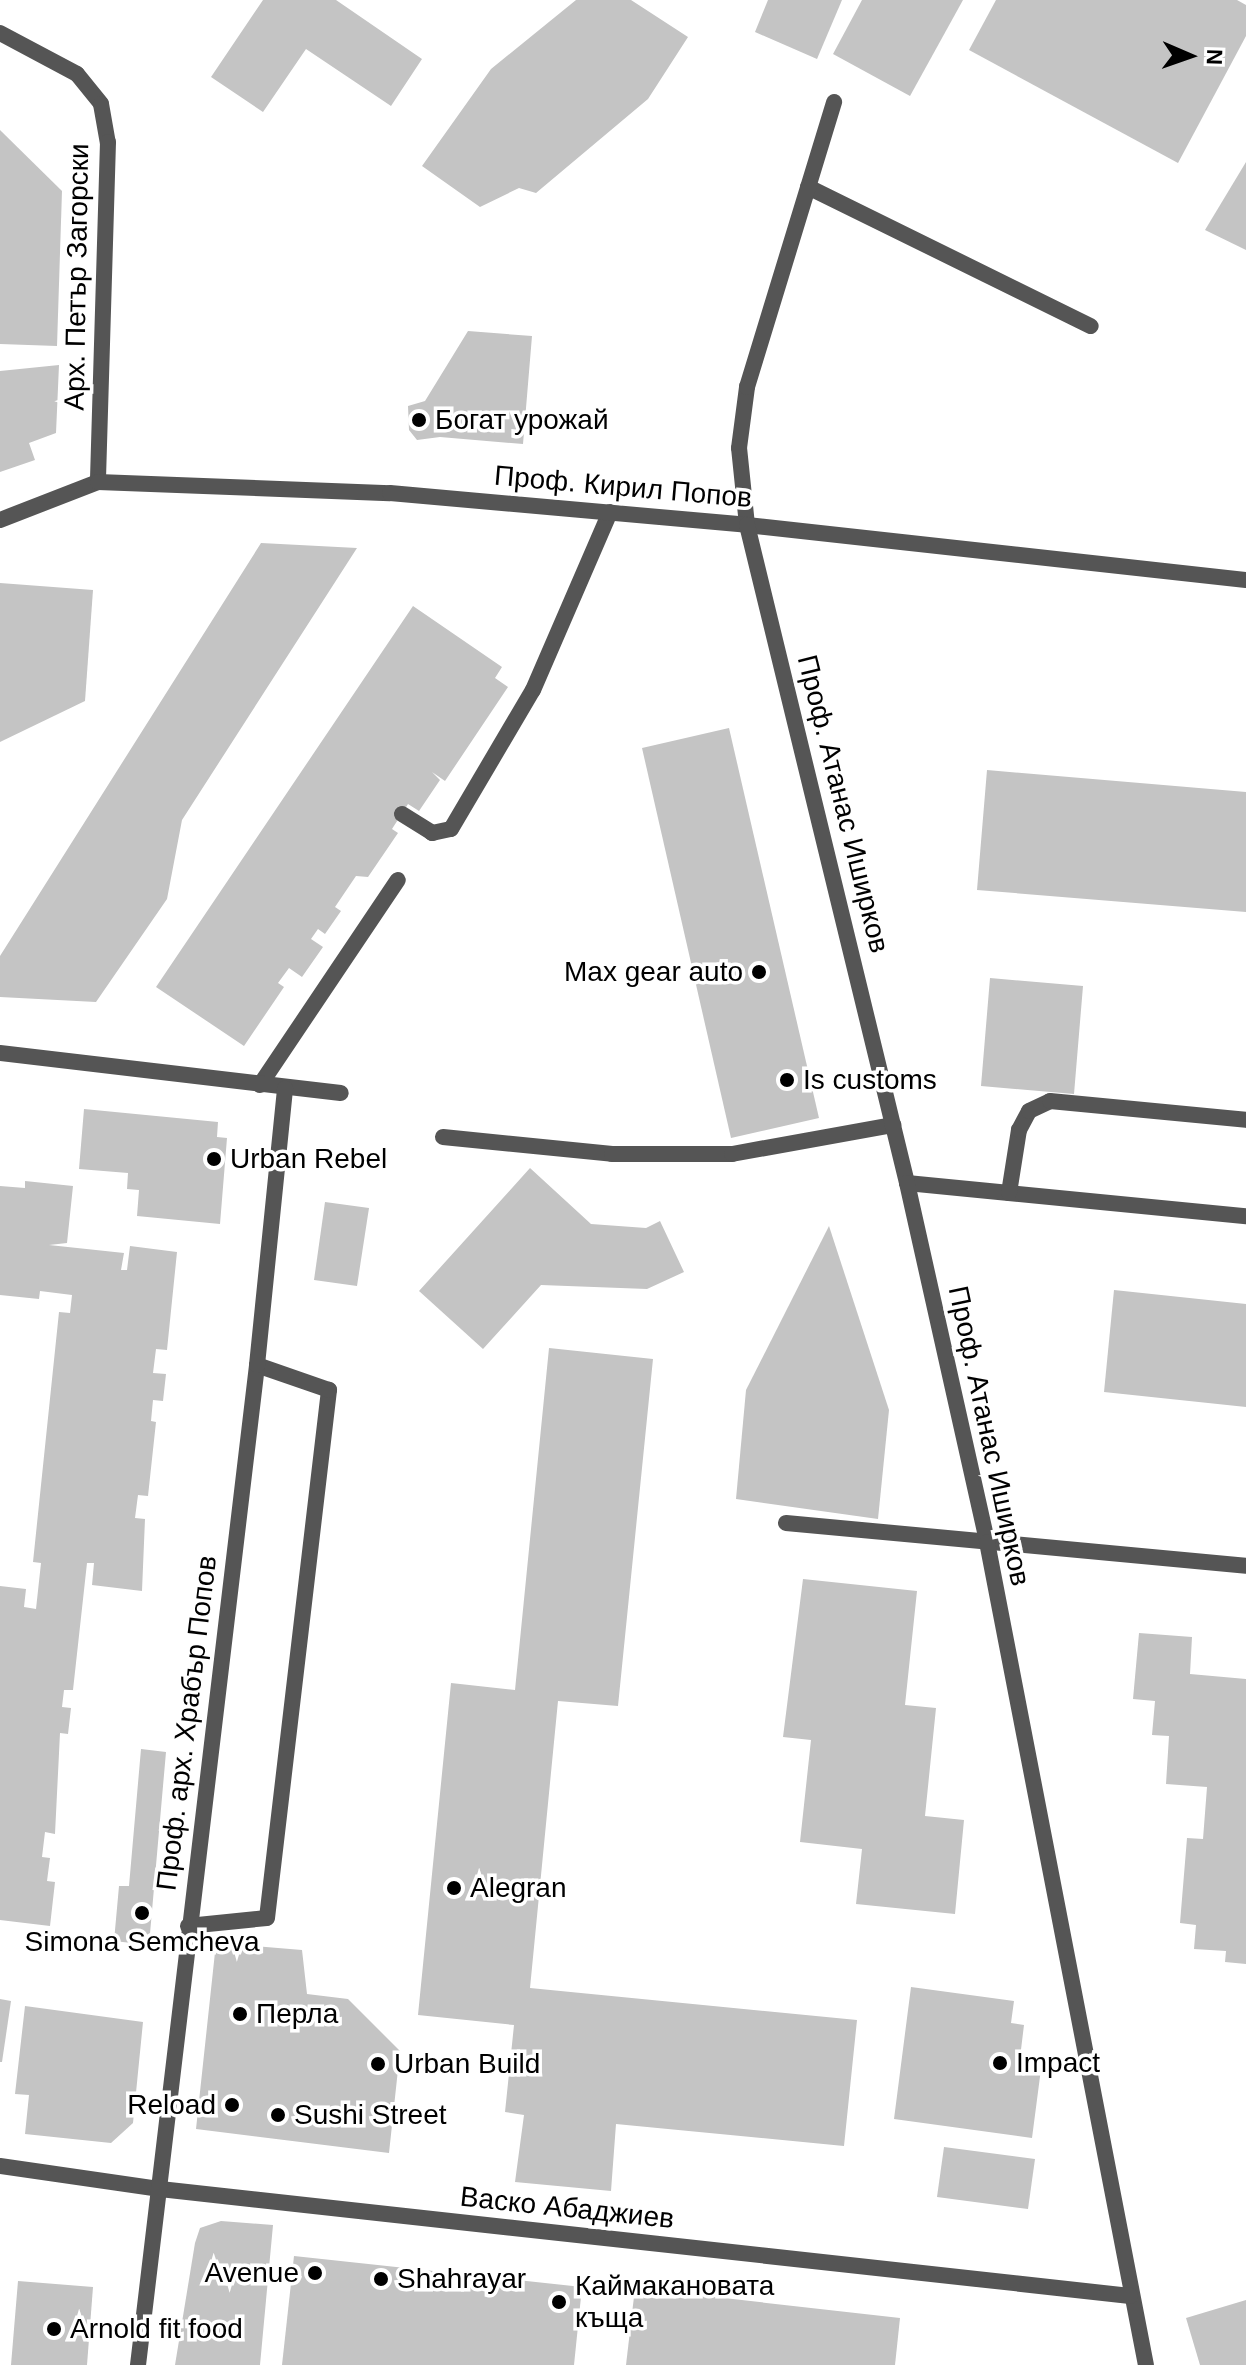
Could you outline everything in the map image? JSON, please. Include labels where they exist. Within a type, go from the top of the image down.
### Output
[{"type":"street","name":"Арх. Петър Загорски","points":[[0,33],[77,74],[101,104],[108,142],[98,482]]},
{"type":"street","name":"Проф. Атанас Иширков","points":[[834,102],[747,387],[739,448],[747,525],[907,1183],[987,1542],[1130,2296],[1146,2365]]},
{"type":"street","points":[[808,187],[1091,326]]},
{"type":"street","name":"Проф. Кирил Попов","points":[[0,520],[98,482],[429,495],[747,525],[1246,580]]},
{"type":"street","points":[[402,814],[432,833],[451,829],[533,690],[610,512]]},
{"type":"street","points":[[260,1085],[398,880]]},
{"type":"street","points":[[0,1053],[341,1093]]},
{"type":"street","name":"Проф. арх. Храбър Попов","points":[[138,2365],[257,1365],[285,1088]]},
{"type":"street","points":[[1009,1193],[1019,1130],[1029,1111],[1050,1101],[1246,1120]]},
{"type":"street","points":[[443,1137],[612,1154],[732,1154],[893,1125]]},
{"type":"street","points":[[907,1183],[1246,1216]]},
{"type":"street","points":[[188,1926],[267,1918],[329,1390],[257,1365]]},
{"type":"street","points":[[786,1523],[1246,1566]]},
{"type":"street","name":"Васко Абаджиев","points":[[0,2166],[160,2189],[1130,2296]]},
{"type":"building","points":[[263,0],[336,0],[422,59],[391,106],[306,49],[263,112],[211,77]]},
{"type":"building","points":[[576,0],[631,0],[688,37],[648,99],[536,193],[519,188],[480,207],[422,166],[491,69]]},
{"type":"building","points":[[768,0],[842,0],[817,59],[755,32]]},
{"type":"building","points":[[862,0],[963,0],[910,96],[833,54]]},
{"type":"building","points":[[996,0],[1237,0],[1246,5],[1246,36],[1178,163],[969,50]]},
{"type":"building","points":[[0,130],[62,191],[57,346],[0,344]]},
{"type":"building","points":[[1246,162],[1246,250],[1205,230]]},
{"type":"building","points":[[468,331],[532,336],[523,444],[440,437],[417,440],[409,430],[408,406],[425,401]]},
{"type":"building","points":[[59,365],[56,433],[29,443],[35,460],[0,472],[0,371]]},
{"type":"building","points":[[261,543],[357,548],[182,820],[167,899],[96,1002],[0,997],[0,956]]},
{"type":"building","points":[[0,583],[93,590],[85,701],[0,742]]},
{"type":"building","points":[[413,606],[502,667],[495,678],[508,687],[445,781],[432,772],[440,780],[419,811],[408,804],[392,829],[398,833],[368,877],[356,876],[335,907],[341,911],[325,934],[318,929],[311,939],[323,947],[302,977],[289,968],[278,983],[284,987],[244,1046],[156,987]]},
{"type":"building","points":[[729,728],[819,1118],[731,1138],[642,748]]},
{"type":"building","points":[[987,770],[1246,792],[1246,912],[977,890]]},
{"type":"building","points":[[990,978],[1083,986],[1074,1094],[981,1086]]},
{"type":"building","points":[[84,1109],[218,1122],[217,1137],[227,1138],[220,1224],[137,1216],[139,1190],[127,1189],[128,1173],[79,1169]]},
{"type":"building","points":[[530,1168],[591,1224],[646,1228],[660,1221],[684,1272],[647,1289],[541,1285],[483,1349],[419,1291]]},
{"type":"building","points":[[25,1181],[73,1186],[67,1243],[49,1245],[124,1253],[121,1270],[127,1270],[130,1246],[177,1252],[167,1350],[156,1349],[153,1373],[166,1374],[163,1401],[153,1400],[151,1421],[156,1422],[148,1496],[138,1495],[135,1518],[145,1519],[142,1591],[92,1585],[94,1563],[87,1563],[73,1690],[64,1690],[62,1707],[71,1708],[68,1734],[60,1733],[55,1834],[45,1832],[42,1857],[50,1858],[47,1881],[55,1882],[50,1926],[0,1920],[0,1586],[26,1589],[24,1607],[36,1609],[41,1563],[33,1562],[59,1312],[70,1313],[72,1295],[40,1291],[39,1299],[0,1295],[0,1186],[25,1188]]},
{"type":"building","points":[[325,1202],[369,1208],[357,1286],[314,1280]]},
{"type":"building","points":[[829,1226],[889,1410],[878,1519],[736,1499],[746,1390]]},
{"type":"building","points":[[1114,1290],[1246,1304],[1246,1407],[1104,1392]]},
{"type":"building","points":[[549,1348],[653,1359],[618,1706],[558,1701],[530,1988],[857,2020],[844,2146],[616,2124],[611,2191],[515,2182],[524,2115],[505,2112],[514,2025],[418,2015],[451,1683],[515,1690]]},
{"type":"building","points":[[803,1579],[917,1591],[905,1705],[936,1708],[925,1816],[964,1820],[955,1914],[856,1904],[862,1849],[800,1842],[811,1740],[783,1737]]},
{"type":"building","points":[[1139,1633],[1192,1637],[1190,1674],[1246,1679],[1246,1964],[1225,1962],[1226,1951],[1194,1949],[1196,1925],[1180,1923],[1187,1838],[1203,1839],[1207,1787],[1166,1784],[1169,1736],[1152,1735],[1155,1701],[1133,1699]]},
{"type":"building","points":[[141,1749],[166,1752],[149,1945],[114,1941],[119,1886],[129,1886]]},
{"type":"building","points":[[216,1943],[302,1950],[307,1994],[348,1999],[400,2051],[389,2153],[196,2129]]},
{"type":"building","points":[[911,1987],[1014,2001],[1011,2023],[1024,2025],[1019,2066],[1041,2069],[1032,2138],[894,2119]]},
{"type":"building","points":[[0,1999],[11,2001],[2,2062],[0,2062]]},
{"type":"building","points":[[25,2006],[143,2022],[133,2123],[111,2143],[25,2134],[29,2095],[15,2094]]},
{"type":"building","points":[[944,2147],[1035,2159],[1028,2209],[937,2197]]},
{"type":"building","points":[[221,2221],[273,2225],[260,2365],[175,2365],[195,2243],[200,2228]]},
{"type":"building","points":[[294,2256],[582,2287],[574,2365],[282,2365]]},
{"type":"building","points":[[18,2281],[93,2287],[87,2365],[11,2365]]},
{"type":"building","points":[[635,2288],[900,2318],[895,2365],[626,2365]]},
{"type":"building","points":[[1246,2300],[1246,2365],[1200,2365],[1186,2318]]},
{"type":"place","name":"Богат урожай","points":[[419,420]]},
{"type":"place","name":"Max gear auto","points":[[759,972]]},
{"type":"place","name":"Is customs","points":[[787,1080]]},
{"type":"place","name":"Urban Rebel","points":[[214,1159]]},
{"type":"place","name":"Alegran","points":[[454,1888]]},
{"type":"place","name":"Simona Semcheva","points":[[142,1913]]},
{"type":"place","name":"Перла","points":[[240,2014]]},
{"type":"place","name":"Impact","points":[[1000,2063]]},
{"type":"place","name":"Urban Build","points":[[378,2064]]},
{"type":"place","name":"Reload","points":[[232,2105]]},
{"type":"place","name":"Sushi Street","points":[[278,2115]]},
{"type":"place","name":"Avenue","points":[[315,2273]]},
{"type":"place","name":"Shahrayar","points":[[381,2279]]},
{"type":"place","name":"Каймакановата къща","points":[[559,2302]]},
{"type":"place","name":"Arnold fit food","points":[[54,2329]]}]
